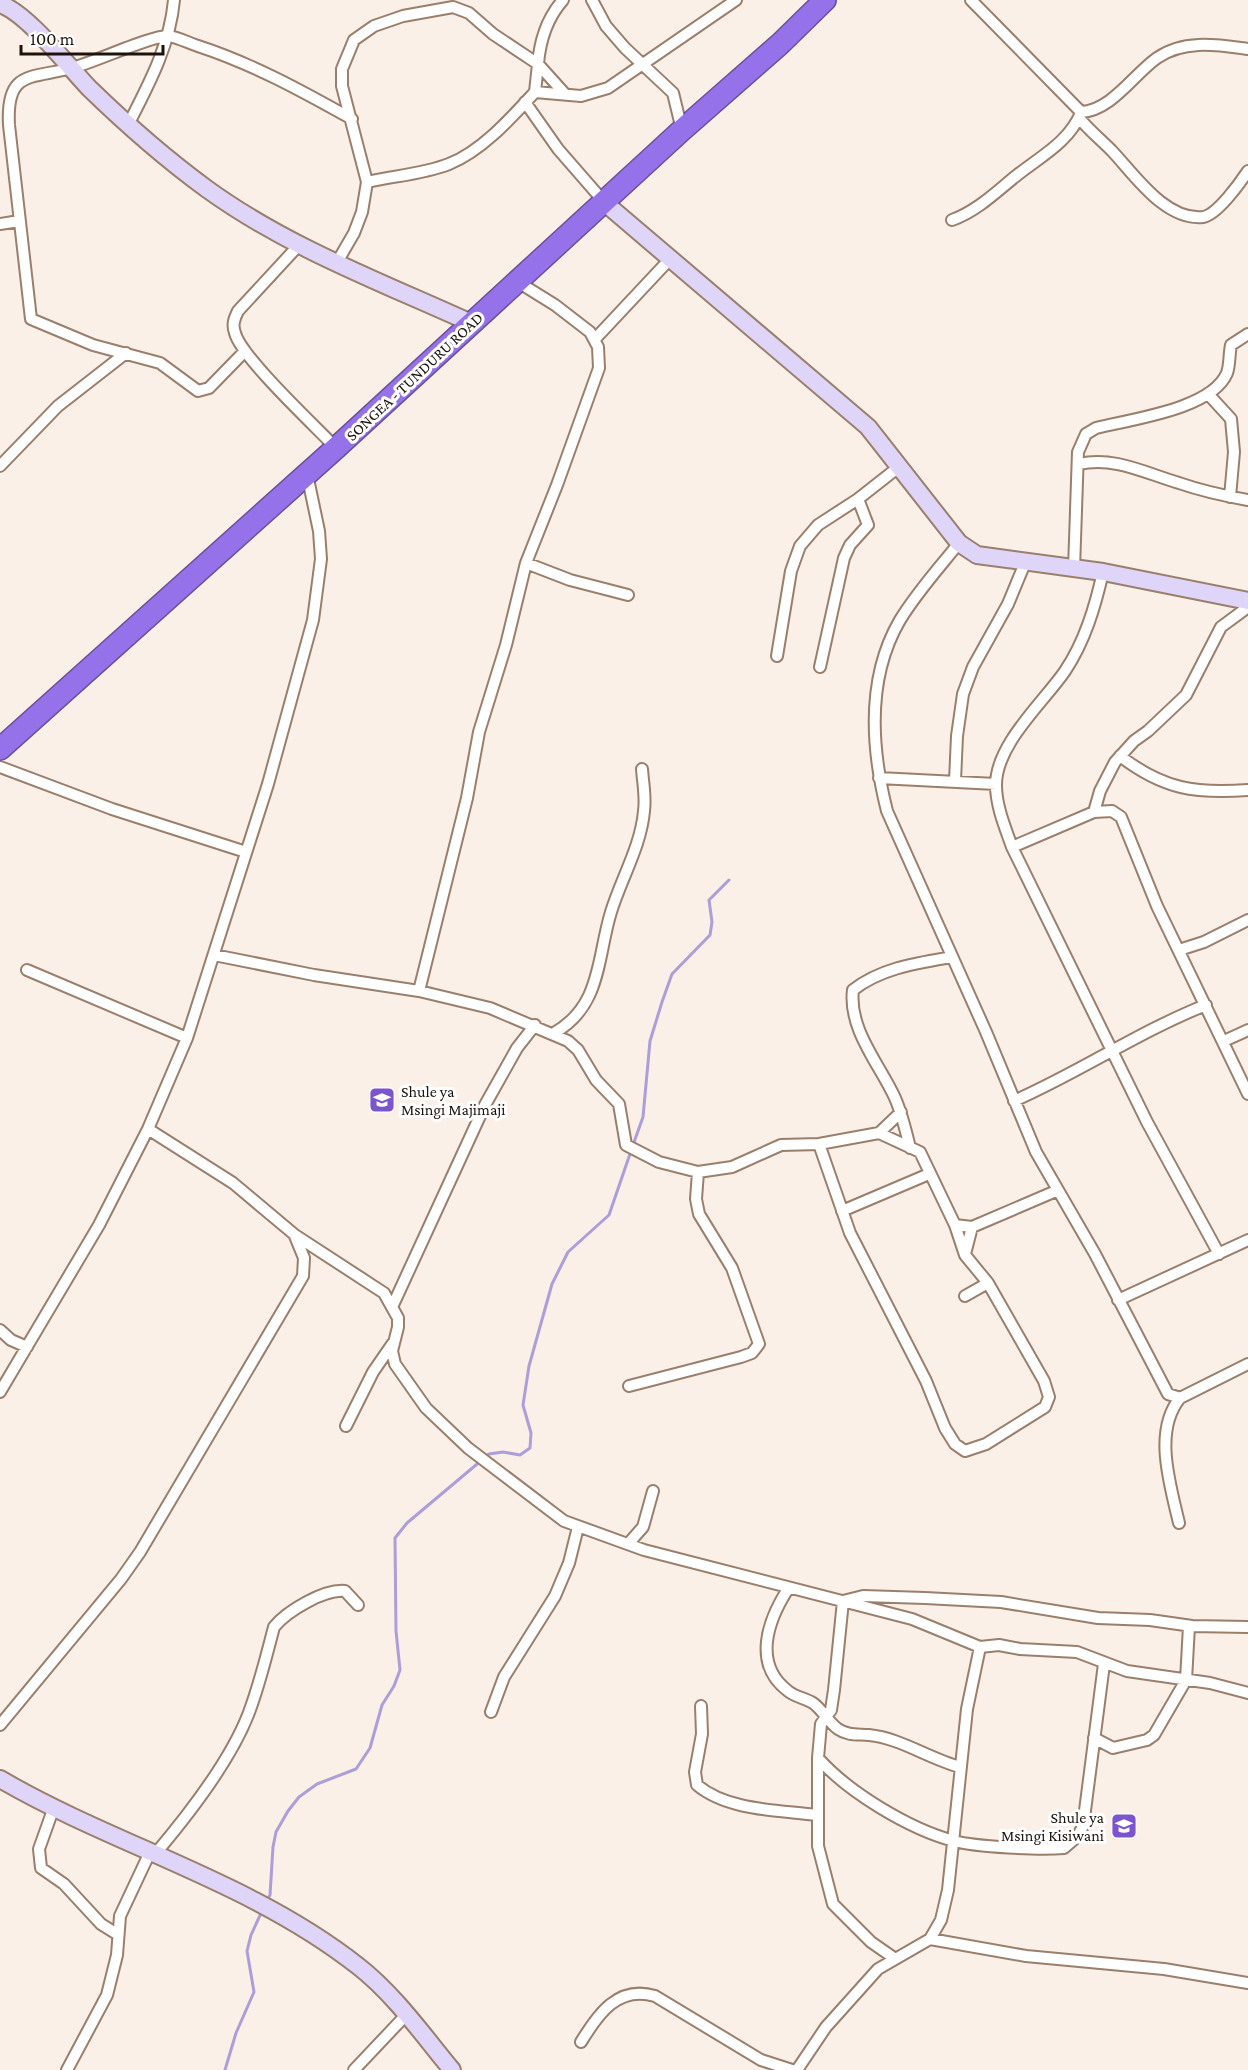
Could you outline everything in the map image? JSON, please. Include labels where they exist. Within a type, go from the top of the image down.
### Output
[{"type":"highway","name":"SONGEA - TUNDURU ROAD","points":[[0,749],[336,448],[682,130],[780,44],[825,0]]},
{"type":"street","points":[[5,0],[0,3],[14,11],[129,123],[207,189],[299,245],[336,264],[471,323]]},
{"type":"street","points":[[129,123],[154,74],[167,36],[174,0]]},
{"type":"street","points":[[367,182],[452,163],[480,144],[535,92],[538,64],[549,21],[563,0]]},
{"type":"street","points":[[592,0],[606,26],[673,93],[682,130]]},
{"type":"street","points":[[535,92],[581,96],[608,88],[679,42],[736,0]]},
{"type":"street","points":[[971,0],[1080,115],[1143,188],[1168,207],[1193,216],[1209,215],[1230,195],[1248,171]]},
{"type":"street","points":[[336,264],[354,233],[362,212],[367,182],[342,76],[345,57],[354,40],[374,26],[403,16],[461,4],[538,64],[565,94]]},
{"type":"street","points":[[245,351],[210,388],[198,391],[160,363],[93,345],[31,319],[9,125],[8,102],[12,90],[22,81],[40,73],[71,68],[167,36],[232,58],[262,71],[352,119]]},
{"type":"street","points":[[952,220],[989,199],[1049,153],[1074,127],[1080,115],[1099,108],[1158,57],[1204,43],[1248,49]]},
{"type":"street","points":[[525,102],[558,149],[605,203],[868,427],[959,543],[977,555],[1103,573],[1248,601]]},
{"type":"street","points":[[0,224],[19,221]]},
{"type":"street","points":[[299,245],[235,318],[235,335],[245,351],[336,448]]},
{"type":"street","points":[[595,339],[670,260]]},
{"type":"street","points":[[419,991],[468,798],[479,732],[506,645],[526,563],[592,392],[599,368],[599,353],[595,339],[582,325],[518,282]]},
{"type":"street","points":[[1074,569],[1080,443],[1086,434],[1096,428],[1189,405],[1209,395],[1227,372],[1231,345],[1248,334]]},
{"type":"street","points":[[0,466],[58,406],[126,353]]},
{"type":"street","points":[[1209,395],[1231,418],[1233,452],[1230,497]]},
{"type":"street","points":[[1079,464],[1093,461],[1120,463],[1191,487],[1248,500]]},
{"type":"street","points":[[777,656],[791,571],[800,546],[818,525],[858,499],[900,466]]},
{"type":"street","points":[[0,1392],[74,1272],[148,1129],[187,1038],[246,852],[313,620],[321,559],[319,531],[307,474]]},
{"type":"street","points":[[820,667],[844,558],[850,545],[868,525],[858,499]]},
{"type":"street","points":[[959,543],[900,621],[878,675],[874,708],[879,778],[887,812],[1056,1191],[1095,1254],[1168,1394],[1180,1398]]},
{"type":"street","points":[[526,563],[570,580],[628,596]]},
{"type":"street","points":[[955,781],[957,736],[963,694],[973,666],[1008,604],[1025,563]]},
{"type":"street","points":[[1103,573],[1092,619],[1079,646],[1065,670],[1012,740],[996,784],[1001,816],[1012,847],[1147,1122],[1219,1254]]},
{"type":"street","points":[[1094,812],[1107,776],[1120,756],[1186,695],[1221,627],[1248,607]]},
{"type":"street","points":[[1120,756],[1151,778],[1179,788],[1212,792],[1248,790]]},
{"type":"street","points":[[0,767],[112,809],[246,852]]},
{"type":"street","points":[[554,1033],[575,1016],[596,981],[610,914],[638,839],[645,811],[642,770]]},
{"type":"street","points":[[879,778],[996,784]]},
{"type":"street","points":[[1012,847],[1094,812],[1112,811],[1121,816],[1148,885],[1248,1094]]},
{"type":"street","points":[[1179,950],[1204,942],[1248,920]]},
{"type":"street","points":[[214,955],[314,975],[419,991],[490,1008],[554,1033],[578,1050],[596,1080],[619,1104],[631,1149],[659,1162],[698,1172],[732,1167],[782,1145],[819,1144],[879,1133],[901,1112]]},
{"type":"street","points":[[910,1148],[901,1112],[864,1041],[854,1014],[853,990],[867,979],[886,972],[952,957]]},
{"type":"street","points":[[27,970],[187,1038]]},
{"type":"street","points":[[1014,1101],[1174,1018],[1206,1005]]},
{"type":"street","points":[[393,1305],[485,1105],[517,1048],[535,1025]]},
{"type":"street","points":[[1224,1041],[1248,1030]]},
{"type":"street","points":[[148,1129],[233,1183],[295,1235],[384,1293],[393,1305],[398,1328],[393,1342],[373,1372],[346,1426]]},
{"type":"street","points":[[819,1144],[842,1211],[863,1259],[926,1381],[945,1428],[955,1444],[965,1451],[986,1444],[1045,1407],[1048,1402],[1044,1381],[988,1283],[965,1255],[955,1224],[920,1152],[879,1133]]},
{"type":"street","points":[[629,1386],[741,1357],[752,1353],[759,1344],[732,1268],[699,1214],[696,1199],[698,1172]]},
{"type":"street","points":[[842,1211],[929,1174]]},
{"type":"street","points":[[955,1224],[972,1227],[1056,1191]]},
{"type":"street","points":[[965,1255],[972,1227]]},
{"type":"street","points":[[0,1725],[121,1579],[205,1444],[303,1276],[304,1258],[295,1235]]},
{"type":"street","points":[[1118,1300],[1248,1240]]},
{"type":"street","points":[[965,1296],[988,1283]]},
{"type":"street","points":[[0,1330],[11,1340],[27,1347]]},
{"type":"street","points":[[393,1342],[394,1364],[426,1407],[491,1467],[551,1514],[578,1527],[627,1544],[788,1589],[912,1618],[980,1647],[999,1645],[1020,1649],[1077,1652],[1126,1671],[1186,1680],[1248,1694]]},
{"type":"street","points":[[1179,1523],[1167,1467],[1167,1417],[1180,1398],[1248,1364]]},
{"type":"street","points":[[627,1544],[643,1527],[652,1491]]},
{"type":"street","points":[[491,1712],[504,1677],[555,1596],[569,1563],[578,1527]]},
{"type":"street","points":[[788,1589],[779,1604],[769,1632],[766,1656],[770,1670],[782,1686],[788,1692],[814,1704],[839,1730],[851,1735],[870,1735],[888,1740],[960,1767]]},
{"type":"street","points":[[67,2070],[107,1995],[117,1955],[120,1916],[153,1852],[184,1821],[239,1732],[255,1694],[274,1627],[298,1607],[333,1591],[345,1591],[358,1605]]},
{"type":"street","points":[[843,1601],[863,1596],[1001,1602],[1098,1618],[1150,1620],[1189,1626],[1248,1627]]},
{"type":"street","points":[[843,1601],[831,1710],[821,1724],[818,1758],[818,1846],[833,1904],[871,1942],[894,1958]]},
{"type":"street","points":[[1095,1738],[1113,1748],[1147,1740],[1160,1727],[1186,1680],[1189,1626]]},
{"type":"street","points":[[797,2070],[826,2027],[878,1969],[930,1939],[946,1907],[967,1709],[980,1647]]},
{"type":"street","points":[[818,1758],[848,1787],[895,1817],[953,1841],[1053,1849],[1069,1846],[1083,1826],[1104,1664]]},
{"type":"street","points":[[701,1706],[702,1734],[695,1772],[697,1785],[712,1794],[751,1806],[817,1815]]},
{"type":"street","points":[[0,1779],[54,1807],[249,1896],[283,1915],[359,1966],[406,2014],[452,2070]]},
{"type":"street","points":[[54,1807],[39,1850],[41,1868],[64,1884],[101,1924],[117,1934]]},
{"type":"street","points":[[101,1924],[120,1916]]},
{"type":"street","points":[[930,1939],[1026,1956],[1164,1969],[1248,1983]]},
{"type":"street","points":[[581,2042],[599,2013],[612,2001],[634,1993],[645,1993],[655,1996],[761,2060],[792,2070]]},
{"type":"street","points":[[354,2070],[406,2014]]},
{"type":"waterway","points":[[633,1145],[643,1117],[650,1041],[672,974],[710,935],[712,922],[709,900],[729,880]]},
{"type":"waterway","points":[[266,1902],[270,1895],[276,1832],[288,1811],[299,1797],[317,1784],[356,1769],[370,1748],[382,1705],[394,1686],[400,1670],[396,1631],[395,1538],[407,1523],[489,1454],[503,1452],[520,1455],[530,1448],[531,1433],[523,1405],[529,1366],[552,1284],[568,1252],[609,1215],[631,1151]]},
{"type":"waterway","points":[[225,2070],[236,2033],[254,1992],[247,1951],[251,1935],[262,1911]]},
{"type":"place","name":"Shule ya Msingi Majimaji","points":[[382,1100]]},
{"type":"place","name":"Shule ya Msingi Kisiwani","points":[[1124,1826]]}]
